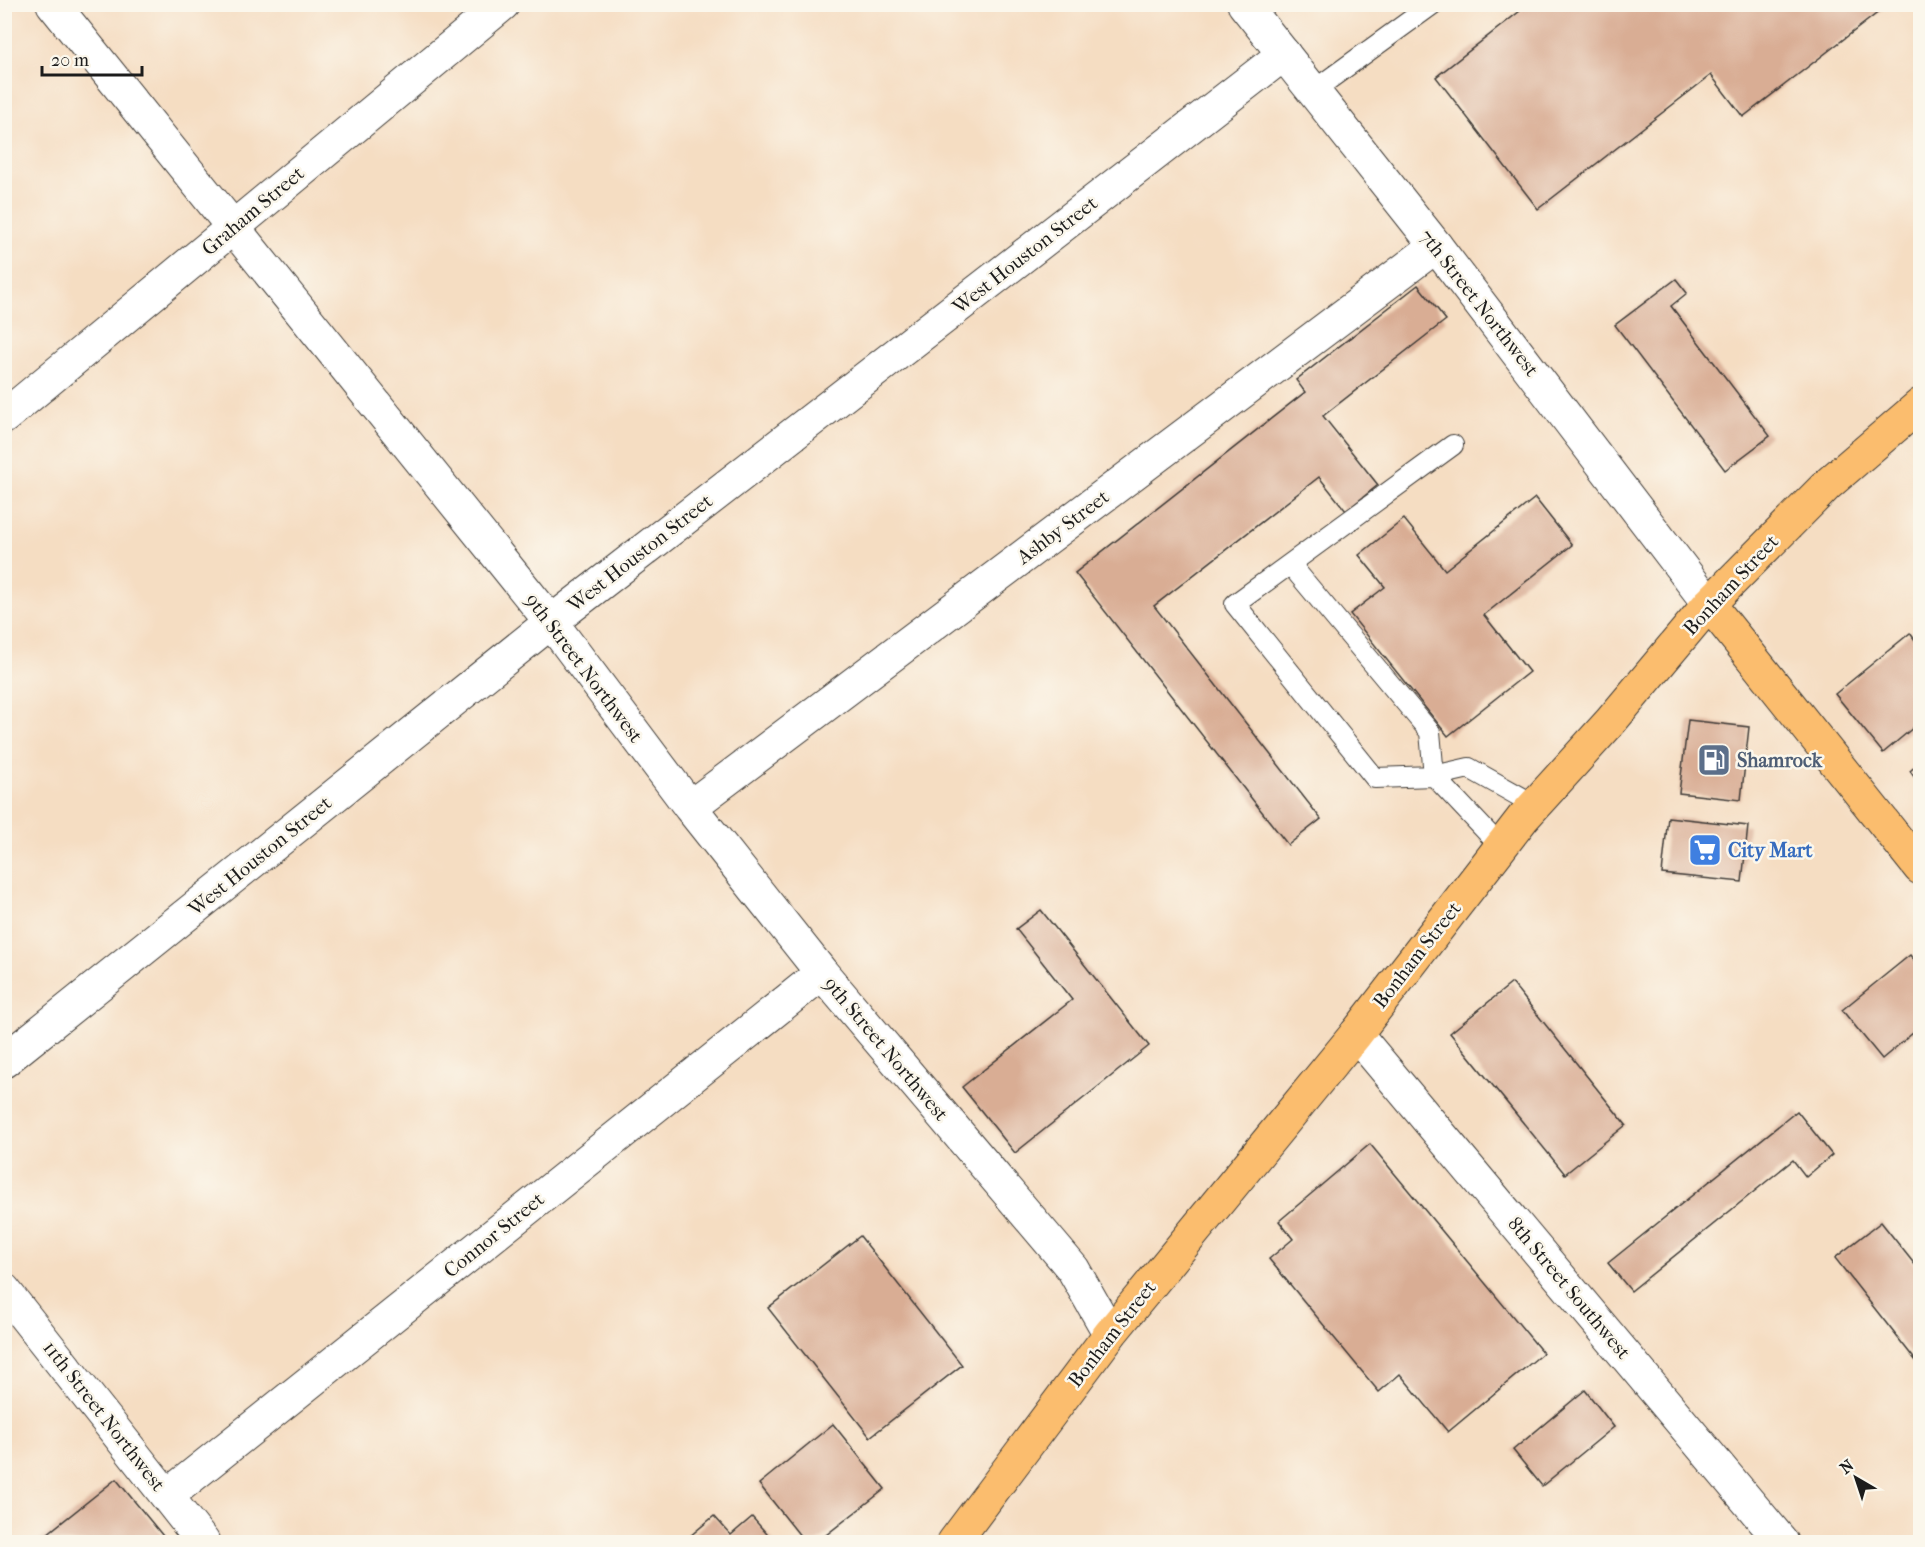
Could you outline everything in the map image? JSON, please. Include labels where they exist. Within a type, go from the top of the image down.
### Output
[{"type":"main road","name":"Bonham Street","points":[[954,1542],[1110,1334],[1356,1034],[1535,806],[1611,721],[1709,604],[1828,484],[1920,405]]},
{"type":"main road","points":[[1709,604],[1920,868]]},
{"type":"street","name":"9th Street Northwest","points":[[53,4],[551,622],[690,807],[822,973],[1073,1269],[1110,1334]]},
{"type":"street","name":"Graham Street","points":[[4,417],[502,4]]},
{"type":"street","name":"7th Street Northwest","points":[[1244,4],[1436,246],[1709,604]]},
{"type":"street","name":"West Houston Street","points":[[4,1061],[551,622],[1284,54]]},
{"type":"street","name":"Ashby Street","points":[[690,807],[1436,246]]},
{"type":"street","name":"Connor Street","points":[[167,1496],[822,973]]},
{"type":"street","name":"8th Street Southwest","points":[[1356,1034],[1782,1542]]},
{"type":"street","name":"11th Street Northwest","points":[[4,1290],[203,1542]]},
{"type":"lane","points":[[1313,91],[1432,4]]},
{"type":"lane","points":[[1453,445],[1235,604],[1376,778],[1434,776],[1469,768],[1535,806]]},
{"type":"lane","points":[[1290,564],[1430,732],[1434,776],[1501,847]]},
{"type":"building","points":[[1529,4],[1889,4],[1743,117],[1711,75],[1538,209],[1436,77]]},
{"type":"building","points":[[1676,279],[1687,293],[1671,306],[1770,436],[1725,470],[1615,325]]},
{"type":"building","points":[[1418,285],[1446,320],[1323,416],[1378,485],[1346,511],[1319,477],[1154,606],[1321,819],[1288,845],[1075,573],[1305,392],[1296,380]]},
{"type":"building","points":[[1535,498],[1572,545],[1484,615],[1529,672],[1448,736],[1350,614],[1385,587],[1359,555],[1404,519],[1445,570]]},
{"type":"building","points":[[1910,633],[1920,647],[1920,722],[1883,753],[1835,694]]},
{"type":"building","name":"Shamrock","points":[[1688,720],[1749,727],[1741,800],[1679,793]]},
{"type":"building","points":[[1920,762],[1920,785],[1910,771]]},
{"type":"building","name":"City Mart","points":[[1668,817],[1748,826],[1742,882],[1662,874]]},
{"type":"building","points":[[1041,910],[1149,1046],[1015,1153],[962,1087],[1072,1000],[1016,929]]},
{"type":"building","points":[[1910,955],[1920,968],[1920,1027],[1882,1059],[1842,1010]]},
{"type":"building","points":[[1512,983],[1626,1125],[1565,1174],[1450,1033]]},
{"type":"building","points":[[1797,1111],[1832,1155],[1806,1177],[1793,1160],[1631,1291],[1608,1263]]},
{"type":"building","points":[[1370,1144],[1543,1353],[1448,1432],[1400,1374],[1379,1392],[1269,1259],[1293,1239],[1279,1221]]},
{"type":"building","points":[[1881,1222],[1920,1271],[1920,1366],[1835,1258]]},
{"type":"building","points":[[860,1236],[962,1365],[870,1437],[768,1308]]},
{"type":"building","points":[[1585,1390],[1614,1427],[1542,1486],[1513,1450]]},
{"type":"building","points":[[833,1424],[885,1489],[817,1542],[805,1542],[759,1484]]},
{"type":"building","points":[[116,1479],[168,1542],[37,1542]]},
{"type":"building","points":[[714,1516],[731,1535],[752,1517],[774,1542],[683,1542]]},
{"type":"place","name":"Shamrock","points":[[1714,760]]},
{"type":"place","name":"City Mart","points":[[1705,850]]}]
